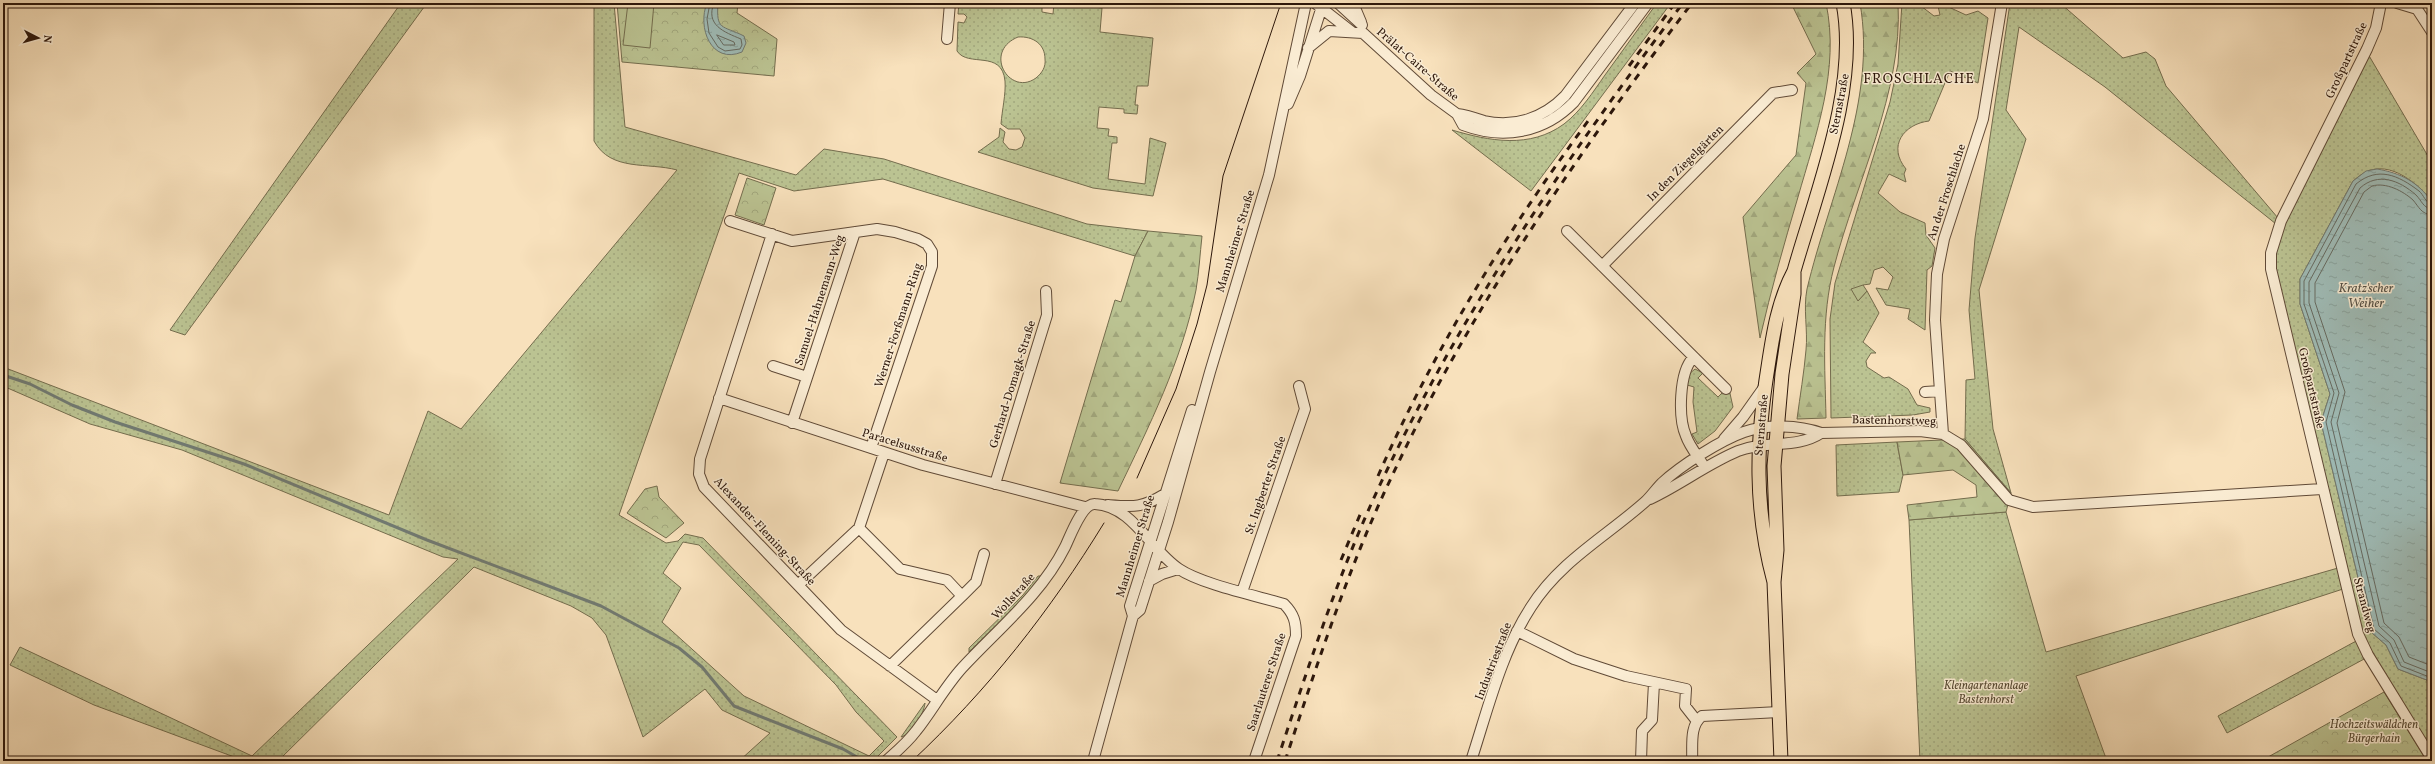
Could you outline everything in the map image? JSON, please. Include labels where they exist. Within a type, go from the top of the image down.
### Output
[{"type":"main road","name":"Sternstraße","points":[[1774,582],[1762,528],[1758,479],[1760,429],[1765,386],[1783,292],[1794,271],[1833,136],[1842,93],[1847,58],[1847,37],[1843,3]]},
{"type":"main road","name":"Sternstraße","points":[[1781,761],[1774,582],[1777,550],[1774,503],[1777,428],[1782,374],[1794,294],[1794,271]]},
{"type":"street","points":[[947,39],[950,3]]},
{"type":"street","name":"Mannheimer Straße","points":[[1133,616],[1140,610],[1159,551],[1210,372],[1269,175],[1282,117],[1289,73],[1306,3]]},
{"type":"street","name":"Prälat-Caire-Straße","points":[[1338,3],[1431,95],[1457,114],[1464,125],[1494,132],[1516,132],[1551,121],[1574,102],[1648,3]]},
{"type":"street","points":[[1353,3],[1363,29]]},
{"type":"street","name":"Prälat-Caire-Straße","points":[[1457,114],[1507,123],[1534,118],[1554,107],[1565,96],[1635,3]]},
{"type":"street","name":"An der Froschlache","points":[[1943,434],[1935,320],[1937,274],[1944,240],[1983,119],[2002,3]]},
{"type":"street","name":"Großpartstraße","points":[[2322,489],[2271,269],[2271,253],[2281,221],[2367,49],[2376,28],[2381,3]]},
{"type":"street","points":[[2397,3],[2417,9],[2432,32]]},
{"type":"street","points":[[1320,4],[1352,32]]},
{"type":"street","name":"Mannheimer Straße","points":[[1282,117],[1300,76],[1320,4]]},
{"type":"street","name":"Prälat-Caire-Straße","points":[[1308,48],[1329,31],[1352,32],[1363,29]]},
{"type":"street","points":[[1289,73],[1300,76]]},
{"type":"street","name":"In den Ziegelgärten","points":[[1602,266],[1772,93],[1792,90]]},
{"type":"street","name":"Werner-Forßmann-Ring","points":[[730,221],[792,241],[877,229],[895,232],[918,239],[927,244],[932,252],[932,266],[872,448]]},
{"type":"street","points":[[1567,231],[1693,358],[1726,389]]},
{"type":"street","name":"Samuel-Hahnemann-Weg","points":[[792,423],[855,232]]},
{"type":"street","name":"Alexander-Fleming-Straße","points":[[772,234],[718,398],[700,459],[699,474],[704,487],[841,630],[937,700]]},
{"type":"street","name":"Gerhard-Domagk-Straße","points":[[996,484],[1047,315],[1046,291]]},
{"type":"street","points":[[1693,358],[1688,363],[1683,385],[1682,418],[1685,435],[1705,468]]},
{"type":"street","name":"Samuel-Hahnemann-Weg","points":[[773,366],[808,377]]},
{"type":"street","name":"Mannheimer Straße","points":[[1093,761],[1133,616],[1130,606],[1198,393],[1210,372]]},
{"type":"street","name":"St. Ingberter Straße","points":[[1242,592],[1305,409],[1299,386]]},
{"type":"street","points":[[1718,445],[1743,418],[1765,386]]},
{"type":"street","points":[[1925,392],[1940,391]]},
{"type":"street","name":"Paracelsusstraße","points":[[718,398],[884,453],[996,484],[1090,506]]},
{"type":"street","name":"Bastenhorstweg","points":[[1777,428],[1810,429],[1821,433],[1920,431],[1943,434],[1961,445],[2009,500],[2033,507],[2322,489]]},
{"type":"street","name":"Industriestraße","points":[[1471,761],[1501,670],[1517,631],[1531,606],[1554,578],[1588,546],[1646,501],[1663,482],[1698,458],[1718,445],[1745,432],[1777,428]]},
{"type":"street","name":"Bastenhorstweg","points":[[1776,443],[1810,440],[1821,433]]},
{"type":"street","name":"Industriestraße","points":[[1646,501],[1668,491],[1705,468],[1739,450],[1776,443]]},
{"type":"street","points":[[798,585],[859,528],[884,453]]},
{"type":"street","name":"Strandweg","points":[[2322,489],[2358,634],[2368,655],[2432,759]]},
{"type":"street","points":[[1090,506],[1139,507],[1148,505],[1165,494]]},
{"type":"street","points":[[1090,506],[1120,513],[1132,521],[1159,551]]},
{"type":"street","name":"Wollstraße","points":[[886,761],[916,731],[937,700],[962,669],[1029,600],[1047,577],[1062,554],[1090,506]]},
{"type":"street","points":[[859,528],[900,568],[947,580],[962,596]]},
{"type":"street","name":"Saarlauterer Straße","points":[[1159,551],[1178,569],[1242,592],[1284,604],[1295,618],[1296,636],[1254,761]]},
{"type":"street","points":[[890,666],[976,582],[984,554]]},
{"type":"street","points":[[1149,581],[1162,574],[1178,569]]},
{"type":"street","points":[[1517,631],[1574,659],[1626,676],[1686,689],[1685,706],[1696,720]]},
{"type":"street","points":[[1641,761],[1642,731],[1652,720],[1654,683]]},
{"type":"street","points":[[1692,761],[1693,730],[1696,720],[1702,716],[1779,712]]},
{"type":"green space","points":[[401,3],[427,3],[185,335],[170,330]]},
{"type":"green space","points":[[594,3],[614,3],[625,127],[796,175],[824,149],[884,159],[1087,224],[1148,231],[1135,256],[883,179],[794,191],[739,173],[619,515],[666,543],[678,541],[685,534],[703,538],[897,737],[873,761],[739,761],[770,733],[722,710],[705,689],[643,737],[606,635],[592,618],[571,606],[474,567],[278,761],[245,761],[94,705],[10,665],[20,647],[252,756],[458,559],[443,557],[182,450],[90,424],[3,386],[3,367],[389,515],[428,411],[461,429],[677,170],[620,162],[601,151],[594,141]],"holes":[[[683,542],[699,545],[836,685],[856,712],[884,741],[869,756],[744,696],[662,622],[681,588],[663,573]]]},
{"type":"green space","points":[[617,3],[738,3],[737,13],[777,39],[774,76],[622,62]]},
{"type":"green space","points":[[628,3],[654,3],[650,48],[623,45]]},
{"type":"green space","points":[[959,3],[1042,3],[1042,12],[1053,14],[1054,3],[1102,8],[1100,32],[1153,38],[1148,86],[1137,86],[1135,105],[1138,105],[1137,114],[1124,113],[1124,109],[1099,107],[1097,128],[1109,129],[1108,136],[1117,137],[1117,143],[1112,143],[1108,179],[1145,184],[1150,138],[1166,143],[1153,196],[1093,188],[978,152],[999,137],[1000,128],[1005,132],[1003,142],[1009,149],[1016,150],[1022,147],[1025,138],[1020,129],[1008,129],[1001,124],[1005,86],[1003,71],[998,65],[984,60],[962,56],[957,51],[958,22],[964,23],[967,17],[964,14],[958,14]],"holes":[[[1018,37],[1029,38],[1040,45],[1043,49],[1045,62],[1043,70],[1036,78],[1026,82],[1017,82],[1009,77],[1004,70],[1001,62],[1002,52],[1007,44]]]},
{"type":"green space","points":[[1657,3],[1671,3],[1531,191],[1452,130],[1495,140],[1523,140],[1551,132],[1564,124],[1586,101]]},
{"type":"green space","points":[[1791,3],[1826,3],[1830,28],[1828,77],[1824,101],[1812,149],[1778,267],[1760,338],[1743,217],[1796,155],[1806,83],[1797,73],[1816,54]]},
{"type":"green space","points":[[1860,3],[1898,3],[1898,36],[1893,70],[1886,103],[1843,235],[1830,286],[1825,323],[1826,418],[1797,419],[1806,350],[1805,304],[1807,289],[1857,112],[1862,76],[1864,40]]},
{"type":"green space","points":[[1902,3],[1917,3],[1934,16],[1940,15],[1938,6],[1940,3],[1966,15],[1978,11],[1988,18],[1978,83],[1950,71],[1929,121],[1920,123],[1906,131],[1898,144],[1898,152],[1906,169],[1904,174],[1906,182],[1889,174],[1878,193],[1900,212],[1925,223],[1926,235],[1935,248],[1932,266],[1927,270],[1925,330],[1908,319],[1910,309],[1886,305],[1876,288],[1888,290],[1893,277],[1883,267],[1874,270],[1870,284],[1863,285],[1858,301],[1867,291],[1879,313],[1863,342],[1876,353],[1871,353],[1866,361],[1867,367],[1884,378],[1889,377],[1908,389],[1917,405],[1930,408],[1930,412],[1913,415],[1831,418],[1830,319],[1835,283],[1890,102],[1898,64]]},
{"type":"green space","points":[[2010,3],[2060,3],[2123,58],[2146,52],[2155,59],[2166,86],[2278,218],[2276,224],[2105,87],[2019,27],[2006,110],[2026,139],[1979,290],[1993,429],[2011,493],[1965,439],[1966,380],[1975,379],[1969,310],[1975,238]]},
{"type":"green space","points":[[2368,54],[2432,163],[2432,202],[2412,181],[2394,171],[2375,169],[2359,176],[2353,181],[2300,279],[2300,304],[2330,394],[2321,422],[2371,632],[2386,645],[2398,669],[2432,682],[2432,761],[2427,761],[2384,692],[2392,688],[2363,637],[2274,269],[2277,240]]},
{"type":"green space","points":[[747,178],[776,188],[764,225],[735,215]]},
{"type":"green space","points":[[1148,231],[1202,236],[1196,290],[1190,316],[1173,368],[1118,491],[1060,483],[1115,300],[1121,302],[1135,256]]},
{"type":"green space","points":[[1863,285],[1867,291],[1858,301],[1851,289]]},
{"type":"green space","points":[[1695,369],[1703,373],[1698,378],[1718,397],[1726,389],[1729,389],[1733,407],[1715,431],[1698,444],[1692,434],[1697,432],[1693,402],[1694,387],[1687,385],[1689,374]]},
{"type":"green space","points":[[1965,439],[2011,493],[2006,512],[1909,520],[1907,505],[1977,497],[1976,485],[1953,470],[1903,475],[1897,442]]},
{"type":"green space","points":[[1897,442],[1903,475],[1899,492],[1837,496],[1836,445]]},
{"type":"green space","points":[[657,486],[659,497],[684,523],[666,538],[627,513],[645,489]]},
{"type":"green space","name":"Kleingartenanlage Bastenhorst","points":[[2006,512],[2046,652],[2338,568],[2343,589],[2076,676],[2107,761],[1920,761],[1909,520]]},
{"type":"green space","points":[[1038,576],[1041,576],[1025,597],[969,652],[969,648],[1023,595]]},
{"type":"green space","points":[[2358,640],[2366,658],[2227,733],[2218,716]]},
{"type":"green space","name":"Hochzeitswäldchen Bürgerhain","points":[[2384,692],[2427,761],[2261,761]]},
{"type":"green space","points":[[925,703],[917,723],[909,732],[901,737]]},
{"type":"water","points":[[707,3],[718,3],[718,18],[722,26],[744,36],[746,43],[742,52],[731,55],[722,53],[715,49],[709,41],[704,23],[704,13]]},
{"type":"water","name":"Kratz'scher Weiher","points":[[2377,169],[2394,173],[2415,184],[2432,202],[2432,682],[2398,669],[2386,645],[2371,632],[2321,422],[2330,394],[2300,304],[2300,279],[2353,181],[2366,171]]},
{"type":"waterway","points":[[3,375],[30,384],[72,405],[115,422],[244,464],[427,540],[601,606],[679,648],[702,667],[734,706],[843,749],[864,761]]},
{"type":"tram line","points":[[1137,478],[1176,389],[1197,324],[1207,285],[1223,176],[1281,3]]},
{"type":"tram line","points":[[912,761],[940,734],[992,678],[1040,618],[1104,523]]},
{"type":"railway","points":[[1629,66],[1675,3]]},
{"type":"railway","points":[[1277,761],[1341,576],[1371,504],[1419,406],[1452,346],[1524,228],[1601,114],[1683,3]]},
{"type":"railway","points":[[1285,761],[1347,581],[1376,511],[1423,413],[1492,291],[1530,232],[1609,116],[1692,3]]},
{"type":"railway","points":[[1378,476],[1423,382],[1475,290],[1531,202],[1591,117]]},
{"type":"railway","points":[[1341,560],[1362,510]]},
{"type":"district","name":"FROSCHLACHE","points":[[1919,78]]}]
